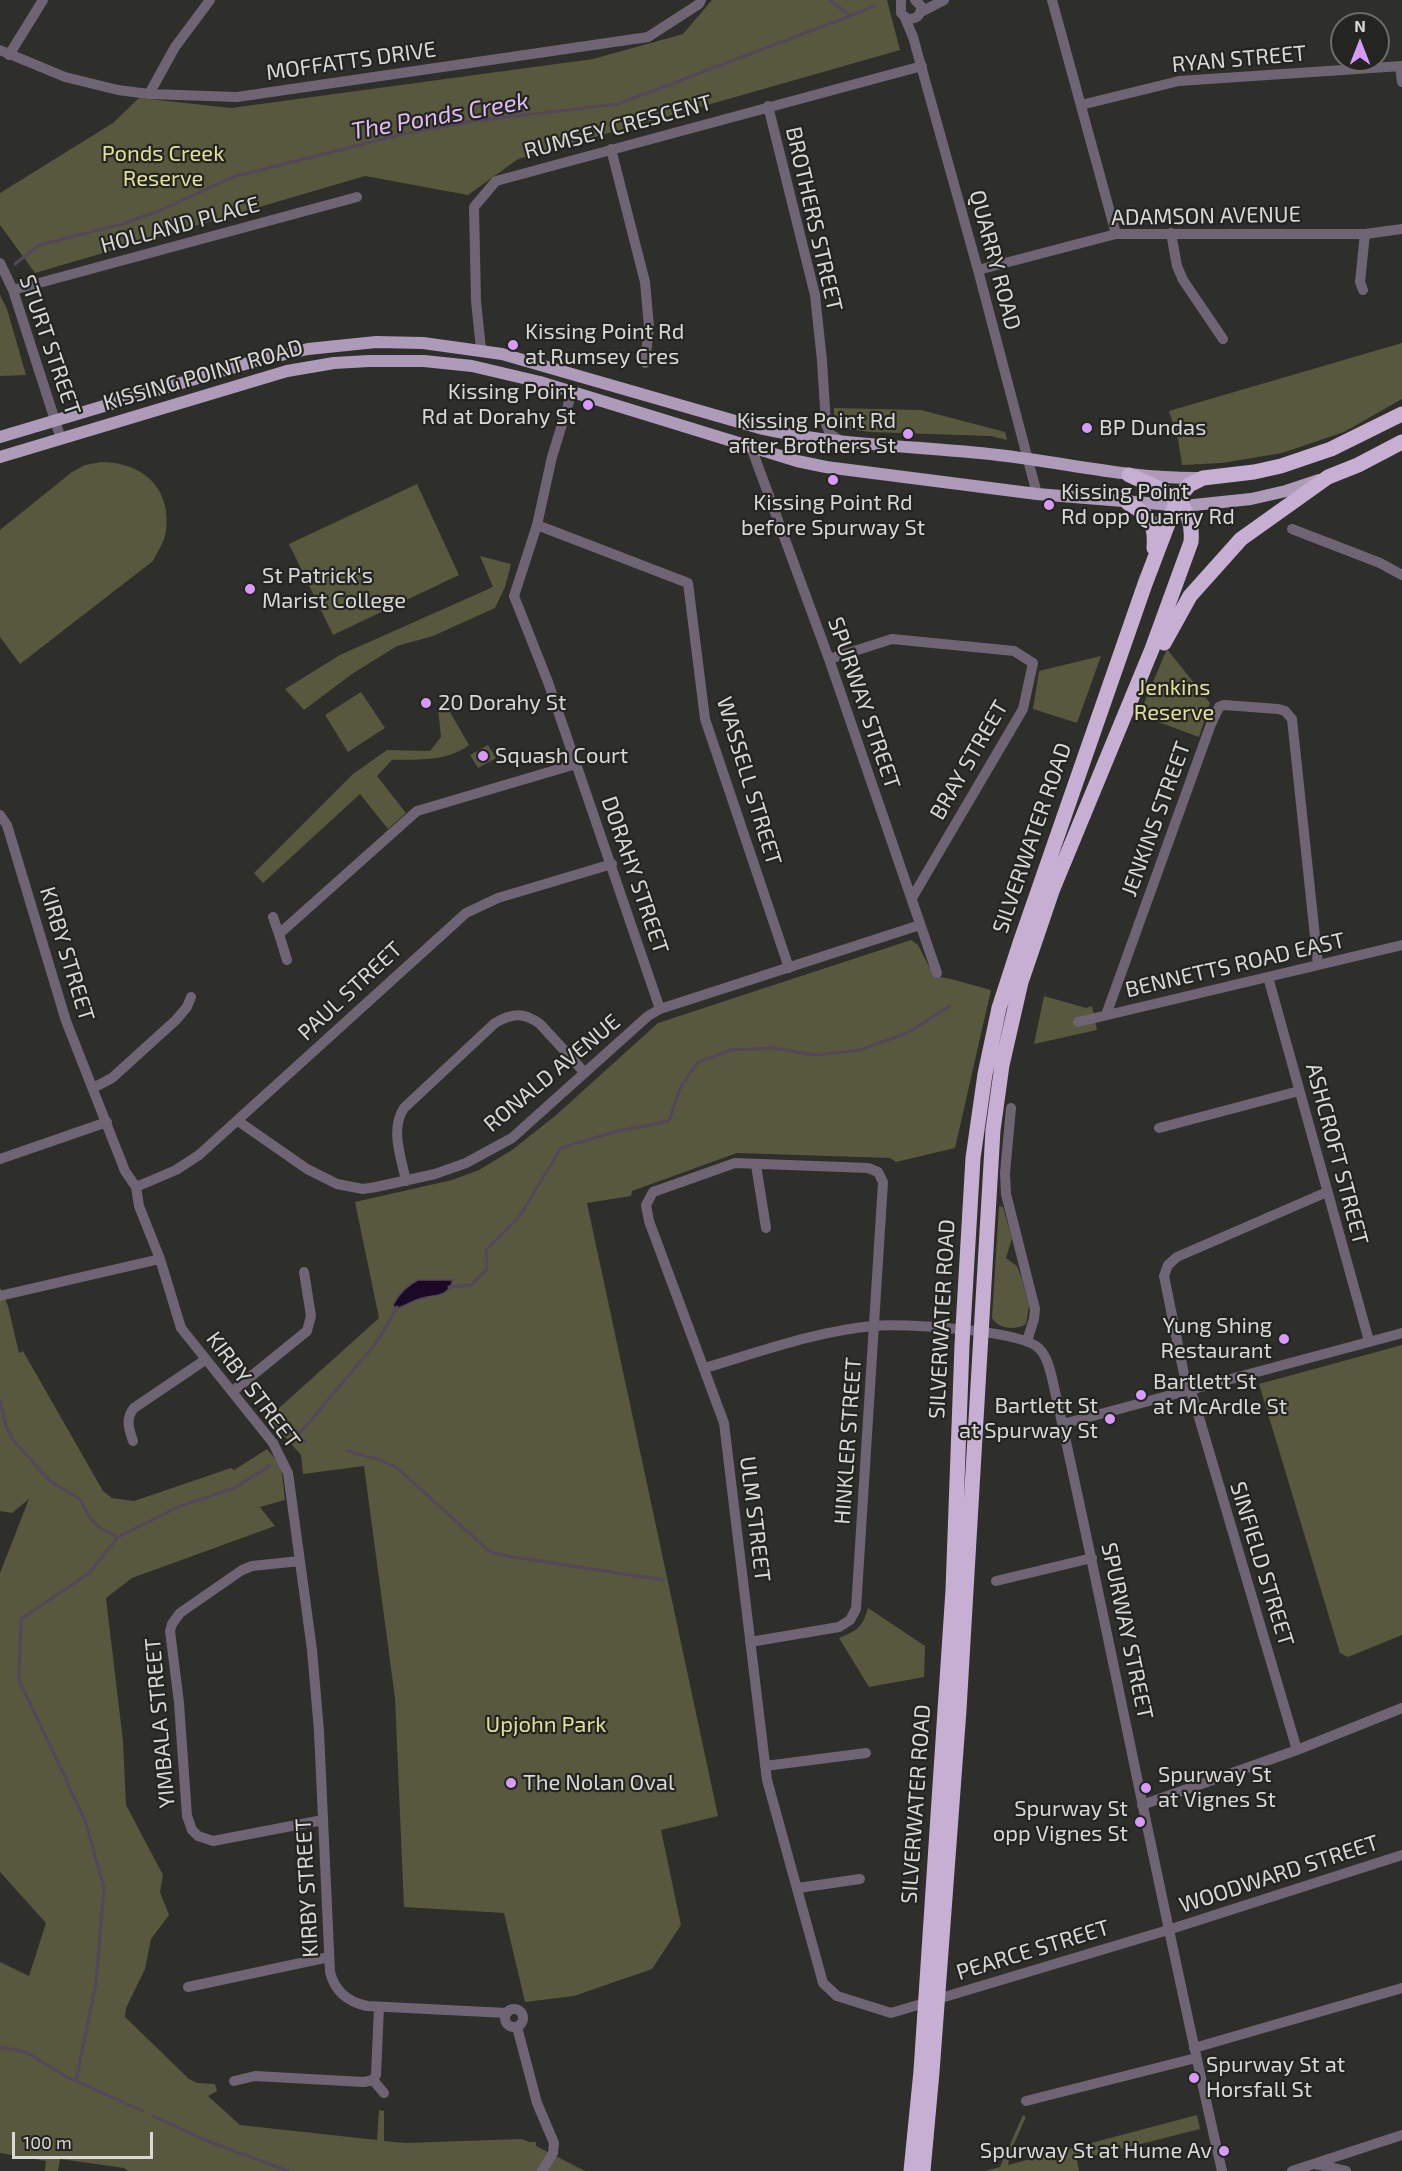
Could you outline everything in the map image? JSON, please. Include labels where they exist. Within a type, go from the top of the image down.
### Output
[{"type":"highway","name":"KISSING POINT ROAD","points":[[1203,478],[1254,472],[1281,466],[1331,449],[1402,414]]},
{"type":"highway","name":"KISSING POINT ROAD","points":[[1328,477],[1358,465],[1402,442]]},
{"type":"highway","points":[[1130,475],[1166,491],[1178,504]]},
{"type":"highway","name":"SILVERWATER ROAD","points":[[1128,709],[1150,674],[1168,633],[1190,596],[1241,539],[1328,477]]},
{"type":"highway","name":"SILVERWATER ROAD","points":[[911,2171],[921,2071],[953,1590],[963,1330],[977,1125],[994,1030],[1023,932],[1153,562],[1178,504],[1189,485],[1203,478]]},
{"type":"highway","points":[[1128,503],[1146,514],[1154,528],[1153,562]]},
{"type":"highway","name":"SILVERWATER ROAD","points":[[923,2171],[933,2072],[959,1710],[993,1130],[1002,1065],[1022,982],[1052,891],[1128,709],[1188,553],[1192,532],[1178,504]]},
{"type":"main road","name":"KISSING POINT ROAD","points":[[0,437],[255,361],[308,349],[348,344],[405,342],[481,349],[523,359],[763,429],[842,442],[1028,458],[1130,475],[1203,478]]},
{"type":"main road","name":"KISSING POINT ROAD","points":[[0,458],[287,371],[334,363],[397,360],[450,363],[493,369],[796,461],[845,471],[1037,494],[1128,503],[1178,504],[1260,498],[1328,477]]},
{"type":"street","points":[[5,53],[43,0]]},
{"type":"street","points":[[149,94],[175,46],[210,0]]},
{"type":"street","name":"MOFFATTS DRIVE","points":[[5,53],[65,77],[118,90],[149,94],[237,97],[648,37],[699,4],[701,0]]},
{"type":"street","points":[[1052,0],[1116,234]]},
{"type":"street","points":[[911,7],[940,1]]},
{"type":"street","name":"QUARRY ROAD","points":[[911,7],[914,37],[1037,494]]},
{"type":"street","name":"RUMSEY CRESCENT","points":[[481,349],[476,301],[474,207],[496,181],[922,66]]},
{"type":"street","points":[[1401,67],[1402,82]]},
{"type":"street","name":"RYAN STREET","points":[[1081,105],[1179,81],[1401,67]]},
{"type":"street","name":"BROTHERS STREET","points":[[768,106],[815,295],[826,424],[830,434],[842,442]]},
{"type":"street","points":[[611,149],[645,282],[649,327],[645,363]]},
{"type":"street","name":"HOLLAND PLACE","points":[[13,290],[357,197]]},
{"type":"street","name":"ADAMSON AVENUE","points":[[978,270],[1116,234],[1365,234],[1402,229]]},
{"type":"street","points":[[1171,233],[1180,273],[1223,339]]},
{"type":"street","points":[[1363,290],[1360,282],[1365,234]]},
{"type":"street","name":"STURT STREET","points":[[0,264],[13,290],[61,439]]},
{"type":"street","name":"DORAHY STREET","points":[[573,392],[552,457],[537,525],[514,596],[548,682],[660,1009]]},
{"type":"street","name":"SPURWAY STREET","points":[[751,447],[829,659],[937,973]]},
{"type":"street","name":"WASSELL STREET","points":[[537,525],[688,583],[705,719],[789,968]]},
{"type":"street","points":[[1292,529],[1380,563],[1402,574]]},
{"type":"street","name":"BRAY STREET","points":[[829,659],[892,639],[1014,651],[1033,663],[1023,710],[912,898]]},
{"type":"street","name":"JENKINS STREET","points":[[1106,1015],[1211,724],[1219,707],[1224,705],[1278,709],[1285,711],[1292,719],[1318,965]]},
{"type":"street","points":[[279,934],[417,811],[576,764]]},
{"type":"street","name":"KIRBY STREET","points":[[0,815],[7,825],[66,1021],[125,1171],[136,1186],[139,1206],[160,1258],[181,1328],[276,1448],[285,1465],[291,1485],[320,1731],[329,1957],[332,1979],[339,1992],[352,2002],[379,2007],[507,2013],[505,2019],[507,2024],[517,2026],[537,2103],[554,2143],[553,2153],[542,2171]]},
{"type":"street","name":"PAUL STREET","points":[[136,1186],[189,1163],[466,913],[498,898],[612,864]]},
{"type":"street","points":[[273,917],[287,960]]},
{"type":"street","points":[[660,1009],[920,926]]},
{"type":"street","name":"BENNETTS ROAD EAST","points":[[1078,1022],[1402,945]]},
{"type":"street","name":"ASHCROFT STREET","points":[[1268,977],[1369,1341]]},
{"type":"street","points":[[93,1088],[112,1078],[176,1020],[187,1007],[191,997]]},
{"type":"street","name":"RONALD AVENUE","points":[[238,1121],[307,1169],[337,1184],[363,1189],[435,1174],[466,1163],[512,1138],[648,1016],[660,1009]]},
{"type":"street","points":[[406,1181],[397,1135],[399,1116],[404,1107],[495,1023],[514,1014],[531,1017],[585,1073]]},
{"type":"street","points":[[1159,1128],[1299,1091]]},
{"type":"street","points":[[705,1368],[798,1341],[875,1326],[963,1330],[1027,1341],[1035,1309],[1005,1187],[1011,1108]]},
{"type":"street","points":[[0,1159],[107,1122]]},
{"type":"street","name":"ULM STREET","points":[[868,1167],[735,1163],[653,1192],[646,1205],[649,1221],[724,1423],[765,1766],[823,1983],[837,1996],[891,2013],[909,2008]]},
{"type":"street","points":[[756,1165],[766,1228]]},
{"type":"street","name":"HINKLER STREET","points":[[750,1642],[839,1627],[850,1620],[856,1609],[883,1182],[878,1172],[868,1167]]},
{"type":"street","name":"SINFIELD STREET","points":[[1297,1750],[1186,1384],[1164,1276],[1168,1265],[1177,1257],[1327,1192]]},
{"type":"street","points":[[0,1296],[160,1258]]},
{"type":"street","points":[[233,1391],[307,1331],[311,1316],[304,1272]]},
{"type":"street","points":[[1063,1424],[1402,1333]]},
{"type":"street","name":"SPURWAY STREET","points":[[1027,1341],[1038,1348],[1048,1363],[1063,1424],[1168,1930],[1222,2171]]},
{"type":"street","points":[[133,1441],[128,1426],[130,1413],[134,1408],[205,1359]]},
{"type":"street","points":[[996,1581],[1092,1558]]},
{"type":"street","name":"YIMBALA STREET","points":[[300,1561],[252,1566],[242,1570],[180,1613],[171,1623],[170,1631],[186,1810],[192,1830],[198,1836],[213,1841],[323,1820]]},
{"type":"street","points":[[1142,1805],[1297,1750],[1402,1708]]},
{"type":"street","points":[[765,1766],[866,1753]]},
{"type":"street","name":"WOODWARD STREET","points":[[1168,1930],[1402,1855]]},
{"type":"street","points":[[798,1887],[860,1879]]},
{"type":"street","name":"PEARCE STREET","points":[[909,2008],[1168,1930]]},
{"type":"street","points":[[188,1987],[329,1957]]},
{"type":"street","points":[[1026,2101],[1195,2053],[1402,1988]]},
{"type":"street","points":[[234,2081],[255,2076],[364,2082],[373,2080],[376,2075],[379,2007]]},
{"type":"street","points":[[373,2080],[384,2093]]},
{"type":"street","points":[[1292,2171],[1402,2135]]},
{"type":"street","points":[[1315,2164],[1346,2171]]},
{"type":"green space","name":"Ponds Creek Reserve","points":[[712,0],[887,0],[900,50],[518,159],[468,195],[365,176],[35,273],[0,225],[0,193],[113,123],[139,98],[231,108],[593,59],[683,34]]},
{"type":"green space","points":[[0,295],[7,309],[26,375],[0,376]]},
{"type":"green space","points":[[1402,343],[1402,399],[1344,432],[1282,453],[1222,463],[1182,465],[1178,439],[1169,411]]},
{"type":"green space","points":[[834,408],[921,410],[1005,432],[1007,440],[991,436],[870,432],[837,428],[834,426]]},
{"type":"green space","points":[[101,462],[124,465],[134,469],[143,474],[158,489],[166,511],[167,525],[164,539],[153,561],[20,664],[0,637],[0,530],[72,472],[85,465]]},
{"type":"green space","points":[[417,484],[459,575],[333,635],[289,544]]},
{"type":"green space","points":[[480,556],[511,564],[505,587],[495,608],[433,636],[397,646],[352,674],[304,710],[285,689],[340,655],[493,587]]},
{"type":"green space","name":"Jenkins Reserve","points":[[1167,649],[1210,703],[1199,737],[1139,715]]},
{"type":"green space","points":[[1101,656],[1077,723],[1033,709],[1039,671]]},
{"type":"green space","points":[[361,692],[385,728],[348,752],[325,715]]},
{"type":"green space","points":[[438,709],[450,712],[469,745],[442,757],[392,760],[377,776],[406,813],[388,829],[360,794],[263,883],[254,873],[353,774],[387,750],[430,751],[441,737]]},
{"type":"green space","name":"Squash Court","points":[[488,745],[496,758],[478,768],[470,755]]},
{"type":"green space","name":"Upjohn Park","points":[[911,940],[918,945],[934,976],[991,990],[955,1148],[896,1162],[890,1158],[737,1153],[632,1191],[631,1196],[587,1203],[718,1816],[661,1830],[681,1925],[652,1969],[574,1996],[525,2002],[504,1913],[404,1907],[395,1698],[364,1466],[303,1474],[301,1455],[268,1418],[379,1318],[355,1202],[452,1180],[479,1170],[512,1150],[555,1116],[658,1023]]},
{"type":"green space","points":[[1044,996],[1086,1008],[1092,1006],[1097,1030],[1034,1044]]},
{"type":"green space","points":[[999,1206],[1003,1207],[1012,1238],[1006,1258],[1017,1266],[1029,1306],[1026,1324],[1008,1328],[999,1325],[992,1318]]},
{"type":"green space","points":[[0,1287],[8,1306],[19,1353],[23,1351],[103,1491],[112,1498],[134,1501],[231,1468],[234,1470],[267,1449],[281,1466],[285,1500],[260,1507],[275,1526],[132,1578],[106,1598],[123,1741],[126,1805],[163,1875],[160,1892],[169,1915],[151,1939],[145,1969],[126,2008],[125,2017],[189,2079],[197,2083],[215,2084],[217,2091],[208,2096],[240,2125],[377,2140],[379,2110],[384,2111],[384,2141],[405,2143],[522,2139],[536,2142],[536,2146],[585,2171],[128,2171],[124,2168],[60,2159],[58,2171],[45,2171],[46,2161],[0,2153],[0,1962],[29,1976],[46,1923],[0,1872],[0,1573],[29,1499],[12,1513],[0,1511]]},
{"type":"green space","points":[[1402,1345],[1402,1635],[1348,1657],[1340,1653],[1259,1384]]},
{"type":"green space","points":[[868,1608],[925,1646],[924,1677],[869,1687],[839,1638],[858,1628]]},
{"type":"green space","points":[[1023,2115],[1026,2117],[1012,2148],[1008,2165],[1197,2115],[1200,2129],[1077,2160],[1079,2171],[985,2171],[1000,2167]]},
{"type":"shaded area","points":[[418,1280],[453,1280],[445,1293],[420,1299],[396,1309],[393,1305],[400,1293]]},
{"type":"waterway","name":"The Ponds Creek","points":[[15,264],[39,245],[122,224],[161,210],[233,177],[403,134],[474,121],[618,104],[850,16],[830,0]]},
{"type":"waterway","points":[[850,16],[874,6]]},
{"type":"waterway","points":[[449,1287],[471,1285],[487,1269],[486,1250],[519,1217],[561,1148],[614,1132],[669,1121],[680,1088],[697,1063],[730,1050],[773,1048],[816,1055],[860,1050],[907,1033],[950,1006]]},
{"type":"waterway","points":[[289,1441],[295,1439],[376,1343],[397,1307]]},
{"type":"waterway","points":[[0,1400],[6,1427],[13,1440],[50,1481],[80,1499],[90,1518],[100,1528],[118,1537],[89,1573],[21,1619],[19,1680],[85,1820],[104,1888],[96,1983],[76,2081]]},
{"type":"waterway","points":[[295,1439],[305,1441]]},
{"type":"waterway","points":[[348,1451],[396,1467],[489,1551],[500,1555],[664,1580]]},
{"type":"waterway","points":[[118,1537],[180,1506],[234,1488],[270,1466]]},
{"type":"waterway","points":[[0,2047],[26,2052],[67,2077],[143,2111]]},
{"type":"waterway","points":[[153,2116],[205,2140],[288,2171]]},
{"type":"place","name":"Kissing Point Rd at Rumsey Cres","points":[[513,345]]},
{"type":"place","name":"Kissing Point Rd at Dorahy St","points":[[588,405]]},
{"type":"place","name":"BP Dundas","points":[[1087,428]]},
{"type":"place","name":"Kissing Point Rd after Brothers St","points":[[908,434]]},
{"type":"place","name":"Kissing Point Rd before Spurway St","points":[[833,480]]},
{"type":"place","name":"Kissing Point Rd opp Quarry Rd","points":[[1049,505]]},
{"type":"place","name":"St Patrick's Marist College","points":[[250,589]]},
{"type":"place","name":"20 Dorahy St","points":[[426,703]]},
{"type":"place","name":"Squash Court","points":[[483,756]]},
{"type":"place","name":"Yung Shing Restaurant","points":[[1284,1339]]},
{"type":"place","name":"Bartlett St at McArdle St","points":[[1141,1395]]},
{"type":"place","name":"Bartlett St at Spurway St","points":[[1110,1419]]},
{"type":"place","name":"The Nolan Oval","points":[[511,1783]]},
{"type":"place","name":"Spurway St at Vignes St","points":[[1146,1788]]},
{"type":"place","name":"Spurway St opp Vignes St","points":[[1140,1822]]},
{"type":"place","name":"Spurway St at Horsfall St","points":[[1194,2078]]},
{"type":"place","name":"Spurway St at Hume Av","points":[[1224,2151]]}]
